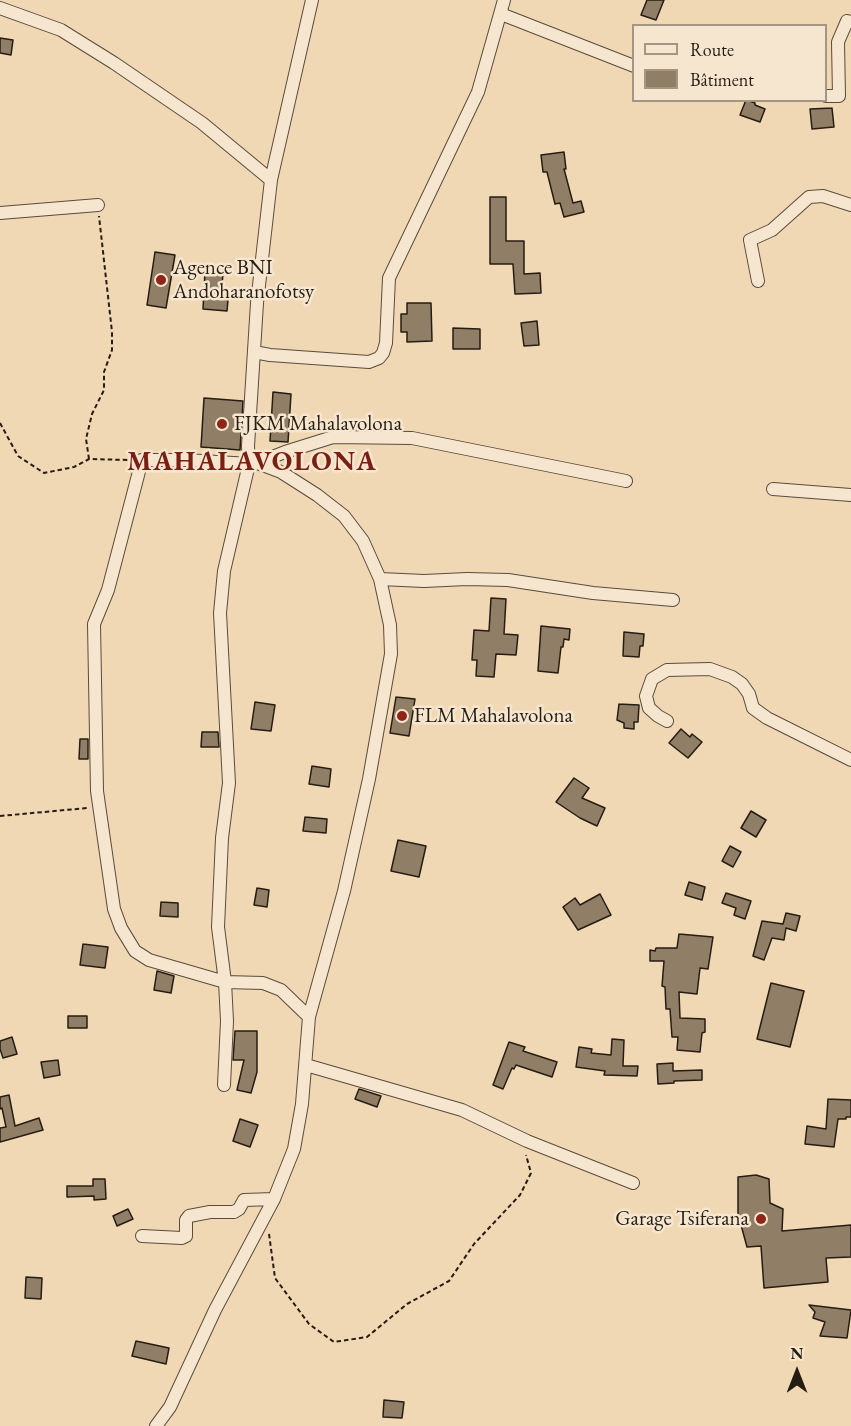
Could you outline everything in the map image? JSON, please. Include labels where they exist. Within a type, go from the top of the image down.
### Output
[{"type":"street","points":[[224,1085],[227,1021],[218,927],[222,838],[229,783],[220,613],[224,571],[253,463],[248,446],[258,293],[271,180],[312,0]]},
{"type":"street","points":[[254,352],[369,362],[383,353],[386,343],[389,278],[477,92],[504,0]]},
{"type":"street","points":[[0,8],[61,30],[114,63],[202,123],[271,180]]},
{"type":"street","points":[[501,14],[632,66]]},
{"type":"street","points":[[827,96],[839,96],[838,42],[847,21],[851,22]]},
{"type":"street","points":[[758,281],[750,240],[772,230],[809,197],[823,196],[851,205]]},
{"type":"street","points":[[0,213],[98,205]]},
{"type":"street","points":[[253,463],[333,437],[412,438],[626,481]]},
{"type":"street","points":[[156,1426],[170,1407],[215,1310],[274,1199],[294,1149],[302,1104],[309,1017],[344,891],[369,779],[391,654],[390,625],[380,579],[363,541],[344,516],[318,495],[281,472],[253,463],[142,460],[108,590],[94,624],[97,791],[114,909],[121,928],[135,951],[149,960],[225,982],[264,983],[281,990],[309,1017]]},
{"type":"street","points":[[773,489],[851,495]]},
{"type":"street","points":[[380,579],[508,580],[593,593],[673,600]]},
{"type":"street","points":[[667,721],[649,708],[646,696],[652,679],[667,670],[710,669],[732,677],[742,684],[749,694],[753,708],[767,718],[851,760]]},
{"type":"street","points":[[306,1065],[462,1110],[527,1141],[633,1183]]},
{"type":"street","points":[[142,1236],[182,1238],[186,1236],[186,1220],[189,1216],[210,1212],[234,1212],[239,1209],[244,1200],[274,1199]]},
{"type":"path","points":[[89,459],[86,439],[92,414],[104,390],[104,372],[112,350],[98,205]]},
{"type":"path","points":[[0,423],[18,456],[44,472],[74,468],[89,459],[142,460]]},
{"type":"path","points":[[0,816],[99,807]]},
{"type":"path","points":[[266,1214],[275,1278],[309,1324],[334,1342],[367,1337],[407,1304],[449,1281],[474,1244],[520,1196],[531,1173],[526,1152],[527,1141]]},
{"type":"building","points":[[647,0],[664,0],[656,20],[641,15]]},
{"type":"building","points":[[0,38],[13,40],[11,55],[0,53]]},
{"type":"building","points":[[745,102],[755,103],[765,109],[760,122],[740,115]]},
{"type":"building","points":[[832,108],[834,127],[812,129],[810,109]]},
{"type":"building","points":[[564,152],[566,169],[564,169],[573,203],[581,201],[584,212],[564,217],[560,203],[555,204],[547,172],[543,172],[541,155]]},
{"type":"building","points":[[490,197],[506,197],[506,241],[524,241],[524,274],[540,273],[541,293],[515,294],[513,264],[490,264]]},
{"type":"building","name":"Agence BNI Andoharanofotsy","points":[[155,252],[175,255],[166,308],[147,305]]},
{"type":"building","points":[[205,272],[223,273],[221,299],[228,300],[227,311],[203,309]]},
{"type":"building","points":[[407,303],[431,303],[432,341],[407,342],[407,332],[401,332],[401,314],[407,314]]},
{"type":"building","points":[[537,321],[539,345],[524,346],[521,323]]},
{"type":"building","points":[[453,328],[480,329],[480,349],[453,349]]},
{"type":"building","points":[[273,392],[291,394],[288,442],[270,441]]},
{"type":"building","name":"FJKM Mahalavolona","points":[[204,398],[243,401],[240,450],[201,447]]},
{"type":"building","points":[[491,598],[506,599],[504,634],[518,635],[516,655],[496,654],[494,677],[476,676],[477,660],[472,660],[474,630],[489,631]]},
{"type":"building","points":[[541,626],[570,629],[569,640],[564,639],[563,647],[561,647],[558,673],[538,671]]},
{"type":"building","points":[[624,632],[644,634],[639,657],[623,656]]},
{"type":"building","name":"FLM Mahalavolona","points":[[396,697],[415,699],[409,736],[390,733]]},
{"type":"building","points":[[255,702],[275,705],[271,731],[251,729]]},
{"type":"building","points":[[619,704],[639,705],[638,722],[634,722],[634,729],[624,728],[624,723],[617,720]]},
{"type":"building","points":[[681,729],[690,737],[692,734],[702,742],[688,758],[669,743]]},
{"type":"building","points":[[202,732],[218,732],[219,747],[201,747]]},
{"type":"building","points":[[80,739],[88,739],[88,759],[79,759]]},
{"type":"building","points":[[312,766],[331,769],[329,787],[309,784]]},
{"type":"building","points":[[574,778],[589,788],[582,798],[605,808],[597,826],[556,802]]},
{"type":"building","points":[[751,811],[766,820],[756,837],[741,828]]},
{"type":"building","points":[[305,817],[327,819],[326,833],[303,831]]},
{"type":"building","points":[[398,840],[426,846],[419,877],[391,871]]},
{"type":"building","points":[[730,846],[741,852],[733,867],[722,861]]},
{"type":"building","points":[[689,882],[705,887],[702,900],[685,895]]},
{"type":"building","points":[[257,888],[269,890],[267,907],[254,905]]},
{"type":"building","points":[[726,893],[751,901],[745,919],[734,915],[736,908],[722,903]]},
{"type":"building","points":[[600,894],[611,915],[578,930],[563,907],[575,898],[580,905]]},
{"type":"building","points":[[161,902],[178,903],[178,917],[160,916]]},
{"type":"building","points":[[786,913],[800,916],[796,931],[786,928],[784,940],[772,938],[764,960],[753,956],[762,921],[783,924]]},
{"type":"building","points":[[679,934],[713,937],[708,969],[700,968],[697,994],[679,992],[680,1018],[705,1019],[705,1032],[702,1033],[700,1052],[677,1050],[678,1037],[672,1037],[670,1009],[666,1009],[665,987],[662,986],[664,961],[650,961],[650,950],[677,948]]},
{"type":"building","points":[[83,944],[108,947],[105,968],[80,965]]},
{"type":"building","points":[[157,971],[174,976],[171,993],[154,990]]},
{"type":"building","points":[[771,983],[804,991],[790,1047],[757,1039]]},
{"type":"building","points":[[68,1016],[87,1016],[87,1028],[68,1028]]},
{"type":"building","points":[[235,1031],[257,1031],[257,1072],[251,1093],[237,1090],[244,1060],[233,1060]]},
{"type":"building","points":[[12,1037],[17,1054],[3,1058],[0,1041]]},
{"type":"building","points":[[612,1039],[624,1040],[623,1066],[638,1066],[637,1076],[604,1075],[605,1071],[576,1067],[579,1047],[592,1049],[591,1053],[611,1055]]},
{"type":"building","points":[[509,1042],[525,1047],[523,1051],[557,1062],[552,1077],[516,1065],[514,1069],[512,1068],[503,1089],[493,1085]]},
{"type":"building","points":[[58,1060],[60,1075],[44,1078],[41,1062]]},
{"type":"building","points":[[673,1063],[673,1071],[702,1070],[702,1080],[658,1084],[657,1064]]},
{"type":"building","points":[[359,1089],[381,1096],[377,1107],[355,1099]]},
{"type":"building","points":[[9,1095],[15,1126],[39,1118],[43,1130],[0,1142],[0,1128],[6,1127],[2,1108],[0,1109],[0,1097]]},
{"type":"building","points":[[828,1099],[851,1100],[851,1117],[838,1119],[834,1147],[805,1144],[807,1126],[826,1129]]},
{"type":"building","points":[[240,1119],[258,1125],[250,1147],[233,1141]]},
{"type":"building","name":"Garage Tsiferana","points":[[756,1175],[769,1179],[770,1203],[783,1209],[782,1231],[851,1225],[851,1257],[826,1258],[828,1282],[764,1288],[761,1246],[747,1247],[738,1214],[738,1177]]},
{"type":"building","points":[[93,1179],[105,1179],[106,1199],[94,1200],[94,1196],[67,1197],[67,1186],[93,1186]]},
{"type":"building","points":[[128,1209],[133,1219],[117,1226],[113,1216]]},
{"type":"building","points":[[26,1277],[42,1278],[41,1299],[25,1298]]},
{"type":"building","points":[[809,1305],[851,1310],[847,1338],[820,1336],[825,1322],[813,1318],[815,1312]]},
{"type":"building","points":[[136,1341],[169,1348],[166,1364],[132,1356]]},
{"type":"building","points":[[384,1400],[404,1402],[402,1418],[383,1417]]},
{"type":"place","name":"Agence BNI Andoharanofotsy","points":[[161,280]]},
{"type":"place","name":"FJKM Mahalavolona","points":[[222,424]]},
{"type":"place","name":"FLM Mahalavolona","points":[[402,716]]},
{"type":"place","name":"Garage Tsiferana","points":[[761,1219]]},
{"type":"district","name":"MAHALAVOLONA","points":[[252,463]]}]
